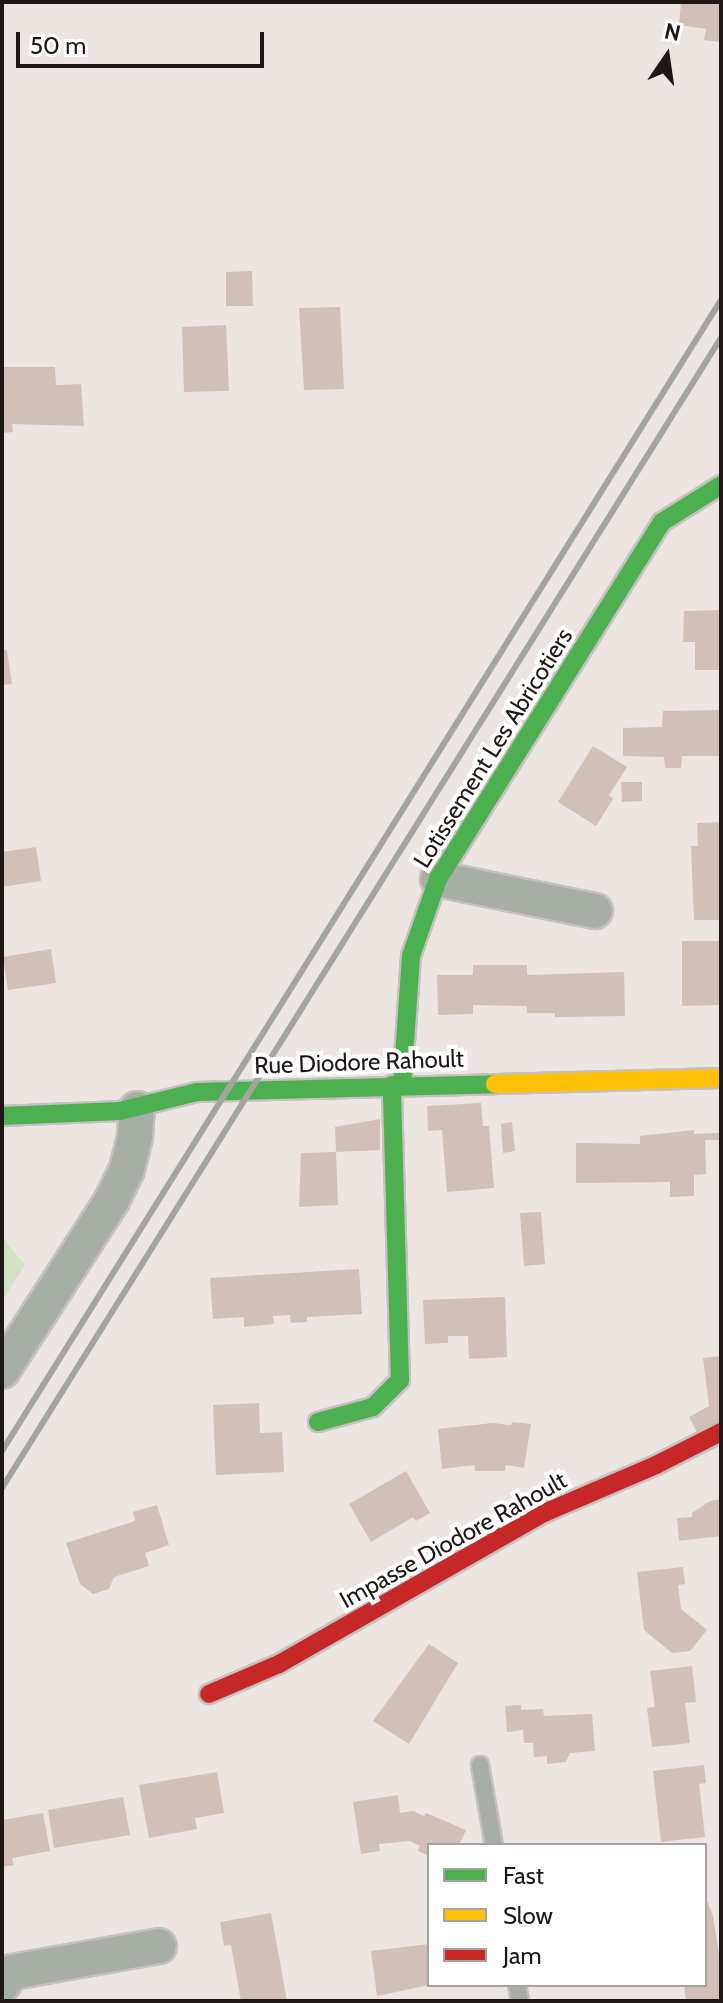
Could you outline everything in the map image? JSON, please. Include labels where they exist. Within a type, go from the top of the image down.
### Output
[{"type":"street","name":"Lotissement Les Abricotiers","points":[[318,1422],[373,1407],[400,1380],[397,1085],[411,956],[438,879],[662,522],[721,485]]},
{"type":"street","points":[[438,879],[595,911]]},
{"type":"street","name":"Rue Diodore Rahoult","points":[[2,1116],[137,1109],[197,1092],[721,1078]]},
{"type":"street","points":[[2,1371],[112,1200],[127,1169],[135,1136],[137,1109]]},
{"type":"street","name":"Impasse Diodore Rahoult","points":[[209,1694],[279,1664],[544,1513],[656,1465],[721,1432]]},
{"type":"street","points":[[2,1985],[12,1972],[159,1946]]},
{"type":"lane","points":[[480,1765],[494,1843]]},
{"type":"green space","points":[[2,1237],[25,1265],[2,1301]]},
{"type":"building","points":[[681,2],[721,2],[721,42],[704,40],[706,29],[679,25]]},
{"type":"building","points":[[252,271],[253,306],[226,306],[226,272]]},
{"type":"building","points":[[340,307],[344,389],[304,390],[299,308]]},
{"type":"building","points":[[226,325],[229,391],[184,392],[182,327]]},
{"type":"building","points":[[2,367],[55,367],[56,385],[81,384],[84,426],[12,424],[13,432],[2,433]]},
{"type":"building","points":[[721,610],[721,670],[695,670],[695,642],[683,642],[684,611]]},
{"type":"building","points":[[7,650],[12,684],[2,685],[2,651]]},
{"type":"building","points":[[721,710],[721,756],[682,756],[681,768],[665,768],[664,757],[623,756],[623,728],[662,727],[663,711]]},
{"type":"building","points":[[593,746],[627,767],[609,795],[613,799],[596,826],[558,802]]},
{"type":"building","points":[[621,782],[642,782],[642,801],[622,802]]},
{"type":"building","points":[[721,822],[721,920],[694,920],[691,846],[698,846],[697,823]]},
{"type":"building","points":[[36,847],[41,881],[2,887],[2,852]]},
{"type":"building","points":[[682,941],[721,941],[721,1005],[682,1006]]},
{"type":"building","points":[[51,949],[56,983],[8,990],[3,957]]},
{"type":"building","points":[[473,965],[527,965],[527,975],[624,972],[625,1016],[555,1017],[555,1013],[527,1013],[527,1006],[473,1005],[473,1014],[438,1015],[437,975],[473,975]]},
{"type":"building","points":[[481,1103],[483,1126],[489,1126],[494,1188],[447,1192],[442,1130],[428,1131],[427,1106]]},
{"type":"building","points":[[380,1119],[380,1150],[336,1152],[335,1127]]},
{"type":"building","points":[[512,1122],[515,1151],[503,1153],[501,1124]]},
{"type":"building","points":[[694,1130],[694,1134],[719,1133],[720,1140],[705,1140],[706,1174],[694,1175],[694,1196],[670,1197],[670,1182],[576,1183],[576,1143],[640,1144],[640,1136]]},
{"type":"building","points":[[336,1152],[338,1205],[299,1207],[301,1153]]},
{"type":"building","points":[[541,1212],[545,1264],[524,1266],[520,1213]]},
{"type":"building","points":[[359,1269],[362,1314],[307,1317],[307,1322],[291,1323],[290,1315],[273,1316],[274,1324],[244,1327],[244,1317],[213,1319],[210,1278]]},
{"type":"building","points":[[505,1297],[507,1357],[469,1359],[468,1336],[448,1336],[448,1343],[425,1344],[423,1300]]},
{"type":"building","points":[[721,1356],[721,1427],[699,1436],[689,1417],[709,1406],[703,1358]]},
{"type":"building","points":[[259,1403],[260,1433],[282,1432],[284,1472],[216,1475],[213,1405]]},
{"type":"building","points":[[512,1422],[531,1424],[524,1468],[506,1465],[505,1471],[475,1471],[474,1465],[442,1469],[438,1429],[493,1423],[511,1425]]},
{"type":"building","points":[[406,1471],[430,1513],[416,1521],[413,1517],[371,1542],[349,1504]]},
{"type":"building","points":[[721,1499],[721,1536],[679,1541],[677,1518],[692,1517],[692,1513],[710,1501]]},
{"type":"building","points":[[157,1505],[169,1545],[145,1553],[149,1566],[114,1577],[109,1589],[93,1594],[80,1584],[66,1543],[135,1521],[133,1512]]},
{"type":"building","points":[[683,1567],[685,1584],[678,1585],[681,1609],[707,1630],[690,1651],[672,1653],[644,1630],[637,1572]]},
{"type":"building","points":[[429,1644],[458,1663],[409,1744],[373,1721]]},
{"type":"building","points":[[692,1666],[696,1702],[685,1703],[690,1743],[652,1747],[647,1708],[655,1707],[650,1671]]},
{"type":"building","points":[[521,1705],[521,1710],[543,1709],[544,1716],[592,1714],[595,1751],[570,1753],[566,1762],[547,1764],[547,1756],[534,1757],[533,1743],[524,1743],[523,1730],[507,1732],[505,1706]]},
{"type":"building","points":[[704,1765],[706,1783],[699,1784],[705,1837],[661,1842],[653,1771]]},
{"type":"building","points":[[217,1772],[224,1813],[195,1818],[197,1829],[149,1838],[139,1785]]},
{"type":"building","points":[[398,1795],[400,1813],[413,1811],[424,1816],[426,1813],[466,1830],[460,1843],[427,1843],[427,1855],[418,1851],[420,1846],[410,1841],[379,1844],[380,1851],[361,1854],[353,1802]]},
{"type":"building","points":[[123,1797],[130,1835],[54,1848],[48,1810]]},
{"type":"building","points":[[43,1813],[50,1851],[12,1858],[14,1865],[2,1867],[2,1820]]},
{"type":"building","points":[[707,1900],[713,1916],[721,1967],[721,2001],[686,2001],[684,1987],[707,1987]]},
{"type":"building","points":[[271,1913],[287,2001],[241,2001],[231,1945],[224,1946],[220,1922]]},
{"type":"building","points":[[427,1944],[427,1985],[377,1996],[371,1951]]},
{"type":"railway","points":[[2,1451],[721,300]]},
{"type":"railway","points":[[2,1488],[721,338]]},
{"type":"traffic: fast","points":[[402,1085],[411,956],[438,879],[662,522],[721,485]]},
{"type":"traffic: fast","points":[[2,1116],[120,1111],[197,1092],[495,1084]]},
{"type":"traffic: fast","points":[[318,1422],[373,1407],[400,1380],[392,1085]]},
{"type":"traffic: slow","points":[[495,1084],[721,1078]]},
{"type":"traffic: jam","points":[[209,1694],[279,1664],[544,1513],[656,1465],[721,1432]]}]
